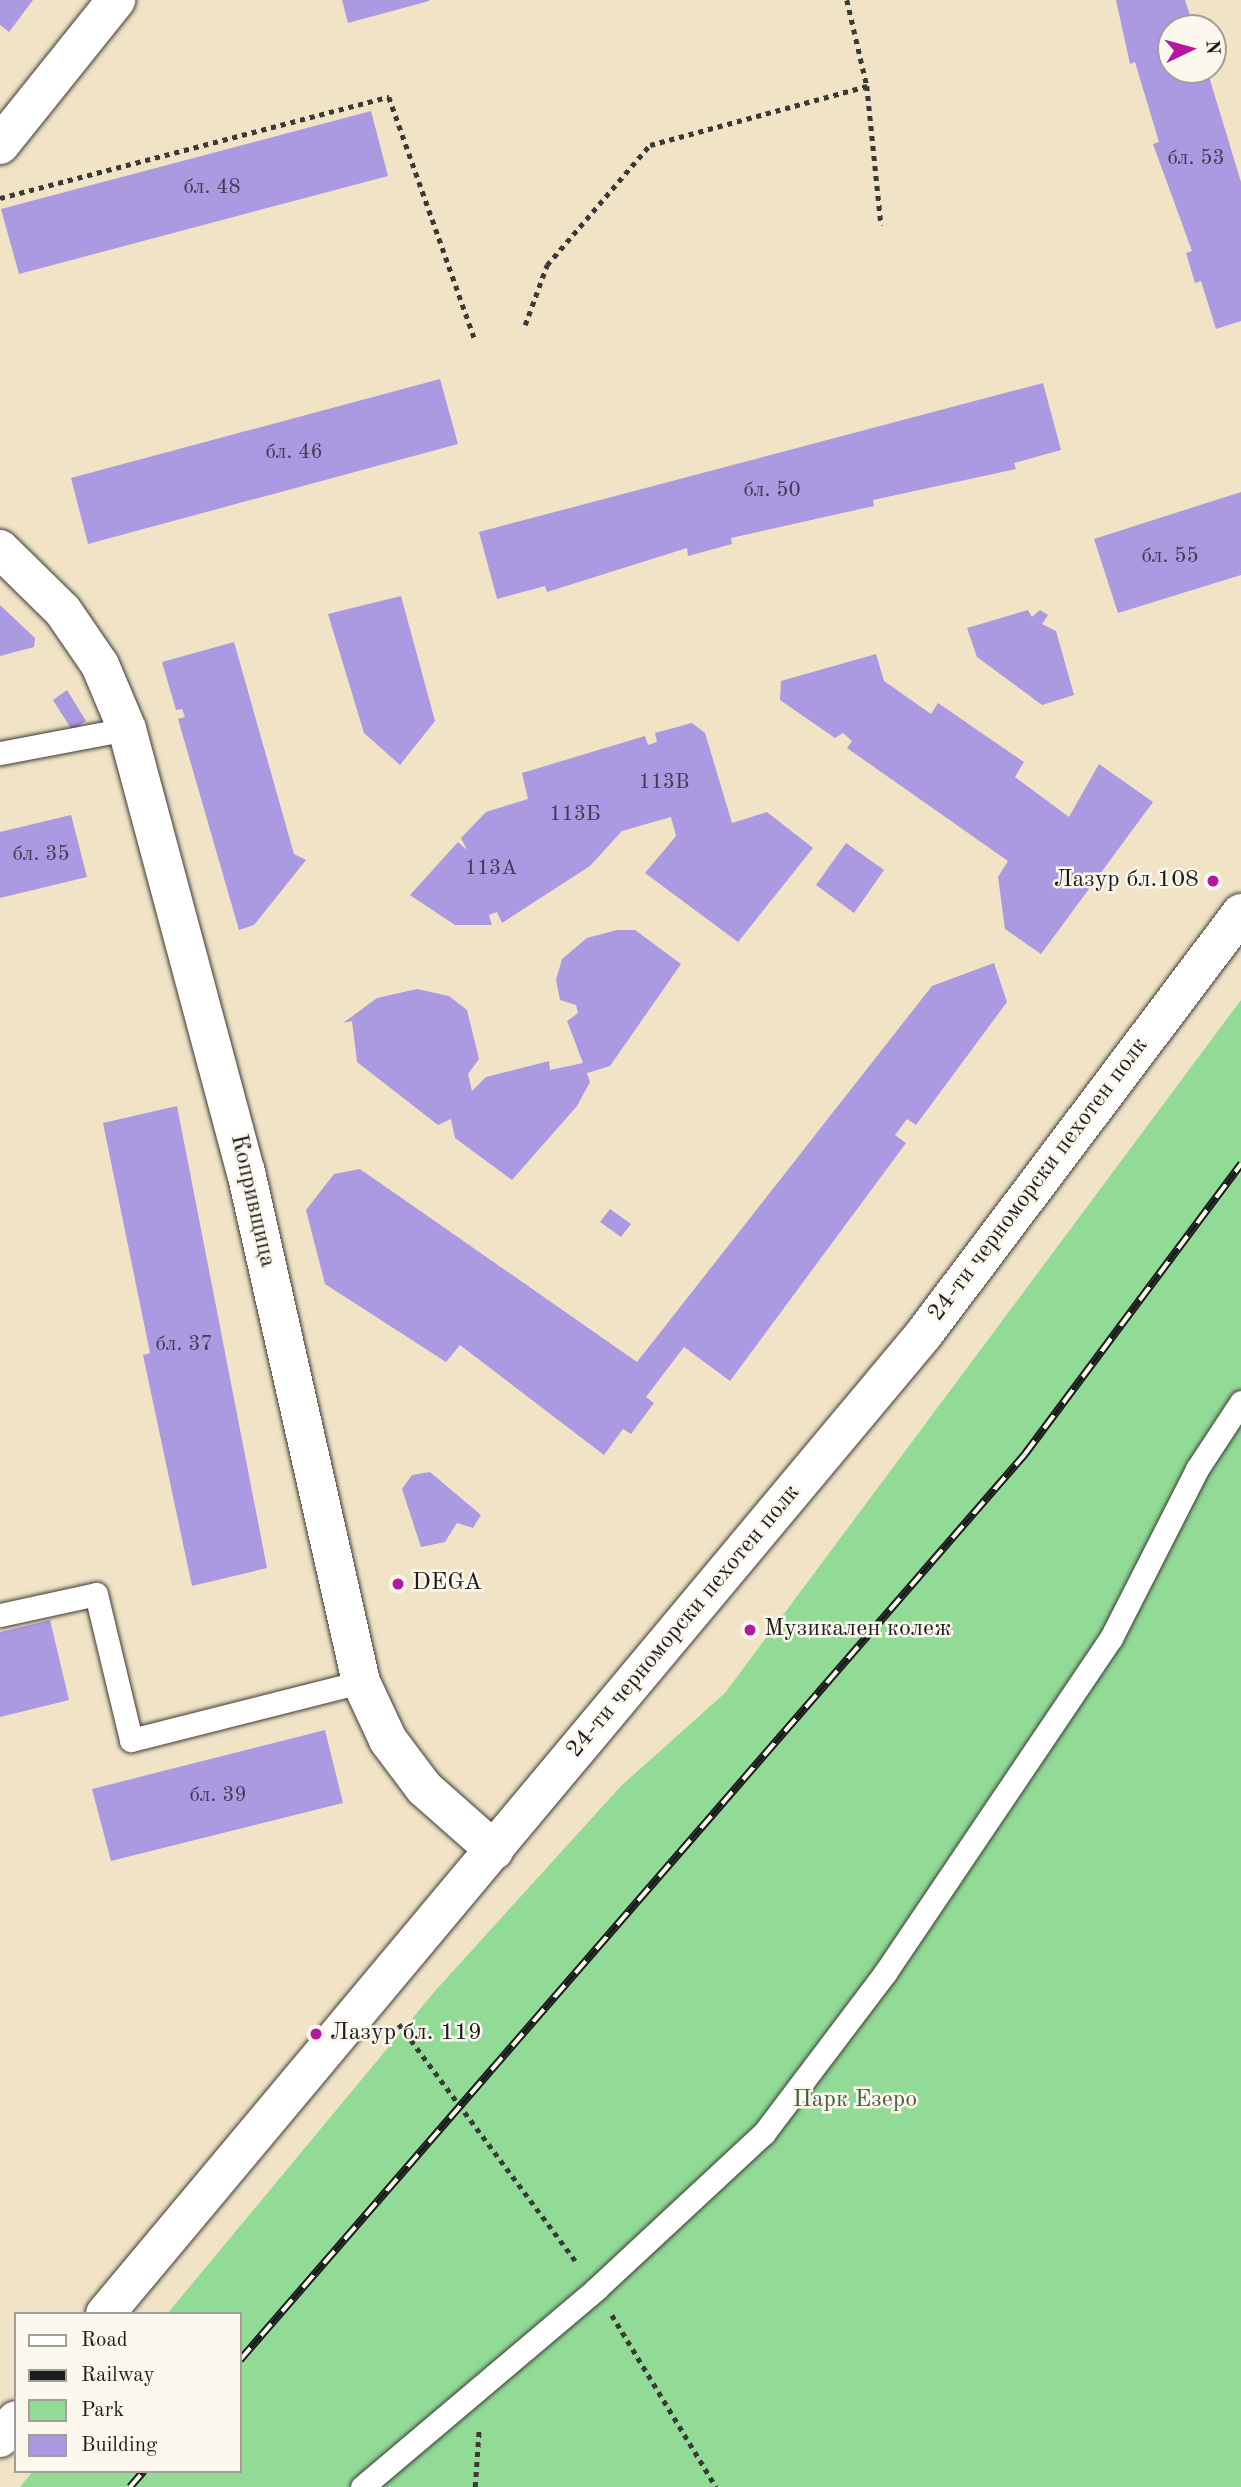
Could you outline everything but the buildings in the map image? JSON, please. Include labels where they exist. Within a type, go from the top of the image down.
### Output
[{"type":"main road","points":[[0,145],[116,0]]},
{"type":"main road","name":"Копривщица","points":[[0,549],[70,622],[100,665],[127,729],[246,1172],[361,1682],[388,1740],[424,1788],[494,1850]]},
{"type":"main road","name":"24-ти черноморски пехотен полк","points":[[107,2312],[923,1334],[1241,913]]},
{"type":"main road","points":[[0,2438],[14,2422]]},
{"type":"lane","points":[[0,753],[127,729]]},
{"type":"lane","points":[[362,2487],[478,2383],[596,2289],[764,2133],[885,1973],[1111,1638],[1196,1469],[1241,1402]]},
{"type":"lane","points":[[0,1615],[96,1594],[131,1740],[361,1682]]},
{"type":"path","points":[[847,0],[867,86],[881,225]]},
{"type":"path","points":[[525,325],[547,265],[650,145],[867,86]]},
{"type":"path","points":[[0,198],[388,97],[475,340]]},
{"type":"path","points":[[376,1992],[596,2289],[716,2487]]},
{"type":"path","points":[[475,2487],[478,2383]]},
{"type":"green space","name":"Парк Езеро","points":[[1241,1000],[1241,2487],[20,2487],[31,2473],[242,2473],[242,2312],[169,2312],[435,1991],[621,1786],[725,1693]]},
{"type":"railway","points":[[242,2358],[1025,1454],[1241,1164]]},
{"type":"railway","points":[[130,2487],[142,2473]]},
{"type":"place","name":"Лазур бл.108","points":[[1213,881]]},
{"type":"place","name":"DEGA","points":[[398,1584]]},
{"type":"place","name":"Музикален колеж","points":[[750,1630]]},
{"type":"place","name":"Лазур бл. 119","points":[[316,2034]]}]
